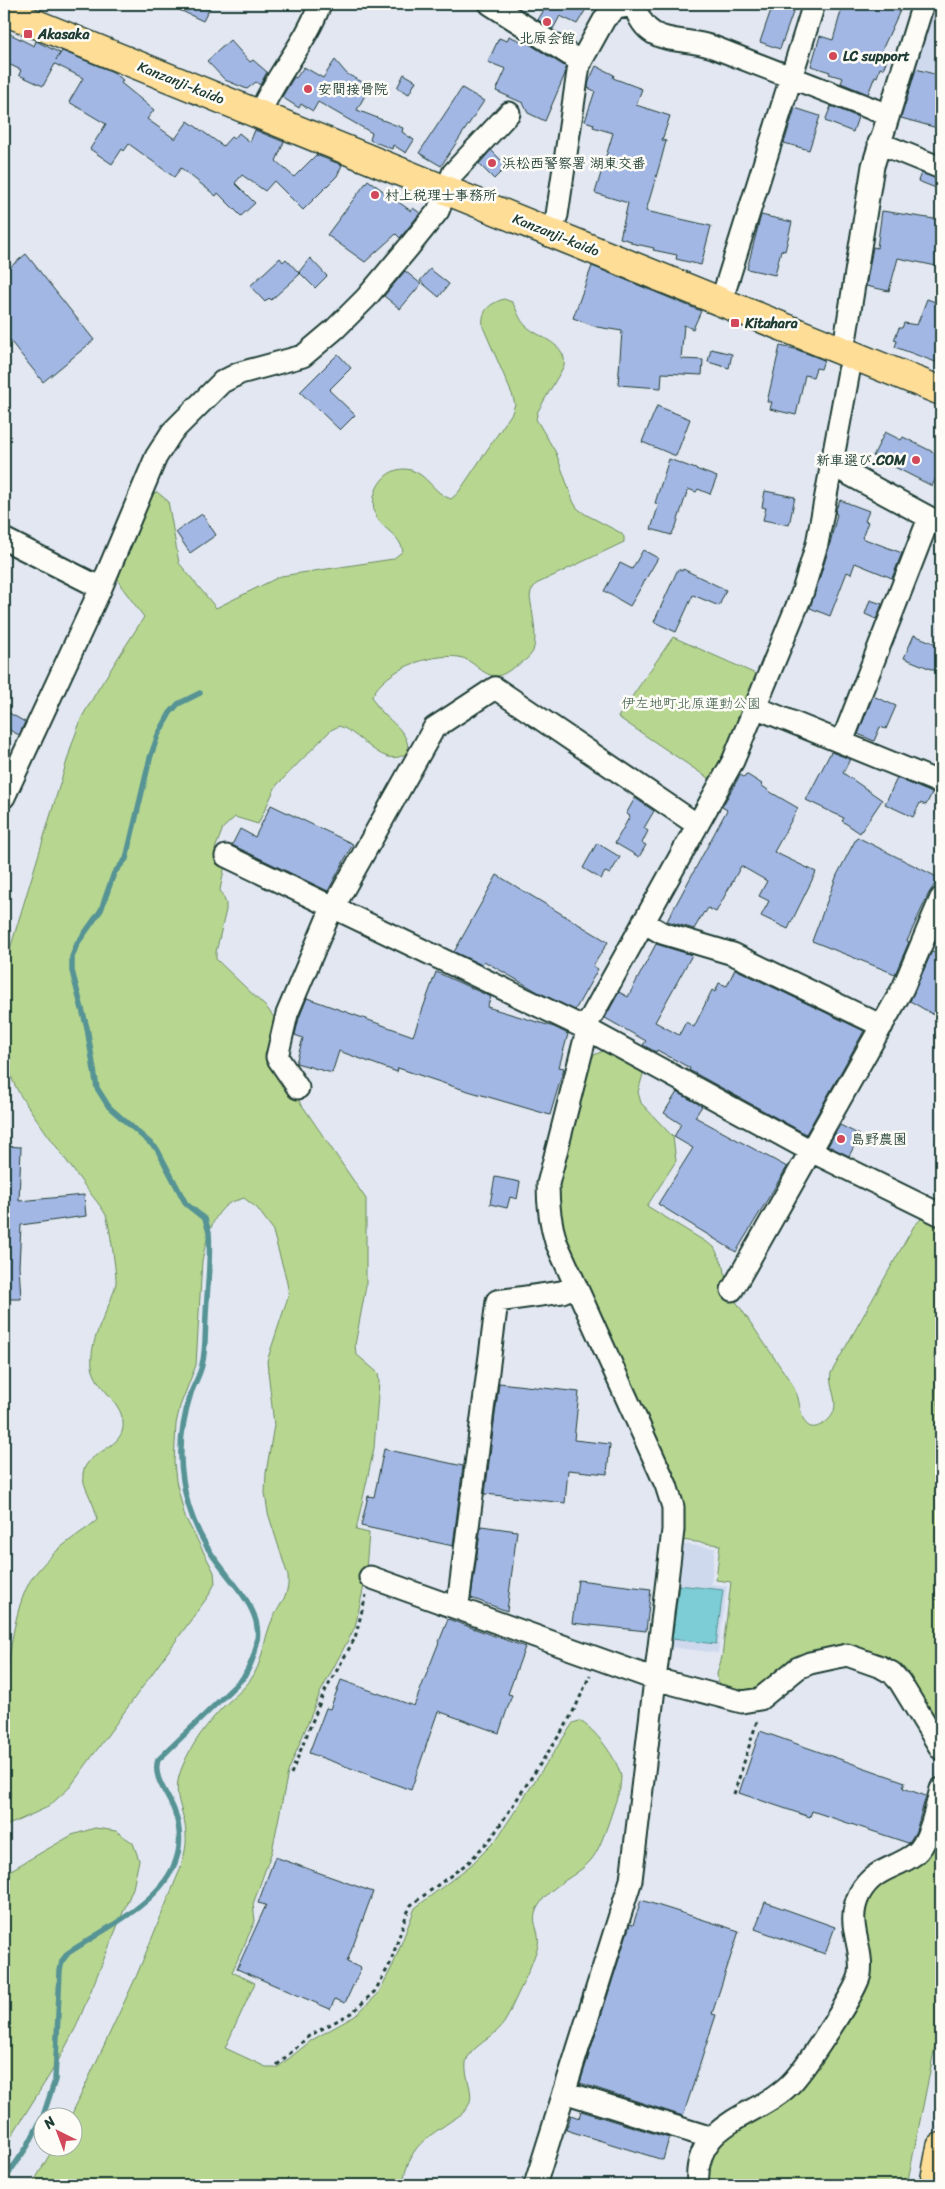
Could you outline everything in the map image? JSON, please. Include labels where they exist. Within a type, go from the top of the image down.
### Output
[{"type":"main road","name":"Kanzanji-kaido","points":[[4,11],[941,391]]},
{"type":"main road","points":[[934,2185],[941,2147]]},
{"type":"street","points":[[259,115],[266,98],[314,20],[320,4]]},
{"type":"street","points":[[490,4],[581,62]]},
{"type":"street","points":[[550,233],[558,216],[577,76],[581,62],[605,18],[617,8],[634,4],[638,17],[645,27],[655,35],[667,40],[706,44],[888,115]]},
{"type":"street","points":[[721,302],[814,4]]},
{"type":"street","points":[[535,2185],[631,1880],[673,1530],[673,1507],[666,1485],[556,1242],[550,1224],[548,1184],[590,1019],[696,824],[733,761],[810,568],[849,371],[846,335],[870,178],[879,143],[923,4]]},
{"type":"street","points":[[4,797],[101,588],[156,457],[172,432],[222,382],[240,373],[294,360],[303,356],[320,343],[388,273],[438,211],[454,173],[509,113]]},
{"type":"street","points":[[879,143],[941,168]]},
{"type":"street","points":[[831,469],[843,471],[935,521],[842,742]]},
{"type":"street","points":[[4,538],[101,588]]},
{"type":"street","points":[[298,1088],[277,1058],[287,1014],[333,907],[434,728],[495,688],[696,824]]},
{"type":"street","points":[[756,706],[941,783]]},
{"type":"street","points":[[226,856],[587,1029],[811,1151],[941,1215]]},
{"type":"street","points":[[732,1290],[903,988],[941,898]]},
{"type":"street","points":[[642,922],[662,933],[724,951],[882,1026]]},
{"type":"street","points":[[455,1607],[459,1597],[497,1301],[562,1292],[576,1286]]},
{"type":"street","points":[[370,1577],[655,1680],[742,1702],[760,1699],[798,1668],[810,1663],[847,1654],[882,1667],[896,1678],[941,1749]]},
{"type":"street","points":[[698,2185],[702,2155],[712,2138],[723,2127],[779,2093],[794,2080],[853,1993],[860,1974],[853,1930],[856,1903],[869,1880],[880,1872],[915,1854],[923,1846],[941,1788]]},
{"type":"street","points":[[564,2092],[712,2138]]},
{"type":"path","points":[[938,1350],[941,1342]]},
{"type":"path","points":[[291,1774],[323,1695],[355,1638],[370,1577]]},
{"type":"path","points":[[277,2065],[309,2036],[353,2012],[375,1991],[390,1964],[406,1916],[412,1905],[469,1862],[492,1837],[566,1725],[578,1704],[596,1658]]},
{"type":"path","points":[[734,1794],[758,1716],[755,1701]]},
{"type":"shaded area","points":[[930,4],[941,4],[941,75],[910,66]]},
{"type":"shaded area","points":[[681,1544],[715,1548],[711,1584],[727,1586],[718,1653],[669,1647]]},
{"type":"green space","points":[[504,299],[512,302],[526,326],[551,342],[562,352],[564,366],[538,411],[536,419],[556,453],[577,508],[621,533],[624,537],[624,542],[536,584],[531,591],[530,597],[535,632],[533,651],[524,661],[505,673],[498,676],[491,675],[464,658],[448,656],[422,660],[387,678],[372,696],[381,711],[404,736],[408,752],[399,757],[390,757],[373,749],[348,730],[339,726],[331,730],[276,786],[258,824],[235,817],[223,828],[215,849],[220,861],[225,865],[220,890],[226,903],[216,959],[267,1008],[276,1020],[276,1067],[366,1199],[366,1286],[355,1345],[356,1354],[378,1373],[379,1382],[374,1448],[356,1530],[369,1533],[365,1581],[355,1627],[320,1693],[288,1772],[272,1851],[253,1904],[255,1921],[232,1972],[255,1983],[225,2048],[268,2068],[277,2068],[312,2040],[355,2016],[378,1994],[393,1965],[415,1908],[471,1865],[496,1840],[573,1723],[579,1721],[585,1724],[611,1754],[621,1777],[620,1789],[604,1836],[591,1860],[550,1892],[536,1911],[535,1921],[538,1945],[508,2016],[499,2029],[468,2057],[466,2069],[471,2095],[467,2108],[461,2115],[431,2135],[418,2147],[409,2162],[402,2185],[32,2185],[49,2156],[82,2156],[82,2106],[76,2106],[136,1977],[179,1872],[184,1854],[186,1840],[177,1785],[179,1776],[195,1742],[205,1728],[222,1708],[246,1686],[254,1675],[261,1659],[273,1618],[288,1588],[288,1576],[268,1513],[265,1493],[266,1473],[274,1425],[267,1361],[289,1294],[272,1228],[257,1208],[244,1198],[228,1204],[213,1222],[202,1261],[196,1365],[180,1406],[176,1424],[174,1462],[176,1481],[185,1517],[214,1572],[215,1583],[209,1595],[70,1787],[48,1807],[4,1827],[6,1700],[13,1633],[20,1604],[30,1581],[44,1563],[61,1547],[97,1520],[84,1483],[83,1473],[91,1459],[119,1438],[123,1422],[118,1407],[98,1381],[92,1366],[94,1344],[116,1283],[111,1237],[106,1215],[24,1101],[13,1081],[6,1053],[3,1020],[7,959],[82,717],[144,617],[117,578],[151,494],[157,492],[168,501],[179,563],[216,608],[281,576],[393,559],[403,551],[399,541],[381,523],[374,510],[373,501],[379,484],[393,472],[401,469],[411,470],[417,472],[445,497],[451,499],[458,493],[512,413],[515,404],[512,394],[483,327],[483,316],[487,308]]},
{"type":"green space","name":"伊左地町北原運動公園","points":[[673,637],[758,675],[725,756],[711,780],[618,717]]},
{"type":"green space","points":[[603,1051],[614,1051],[639,1067],[643,1074],[638,1092],[641,1103],[673,1137],[676,1161],[647,1206],[714,1247],[724,1267],[727,1285],[735,1300],[792,1384],[798,1396],[806,1424],[810,1427],[823,1424],[833,1413],[835,1401],[830,1378],[831,1373],[914,1226],[922,1218],[931,1218],[941,1224],[941,1331],[934,1355],[941,1435],[941,1738],[861,1653],[758,1694],[723,1689],[718,1682],[717,1674],[722,1657],[731,1582],[716,1580],[720,1545],[681,1540],[560,1222],[558,1185],[588,1064],[594,1055]]},
{"type":"green space","points":[[941,1807],[941,2017],[907,2185],[704,2185],[712,2147],[781,2097],[857,1995],[861,1905],[894,1871]]},
{"type":"green space","points":[[95,1828],[116,1831],[133,1843],[139,1860],[133,1888],[76,2027],[57,2063],[4,2148],[4,1874],[72,1835]]},
{"type":"water","points":[[679,1585],[723,1590],[716,1644],[672,1639]]},
{"type":"building","points":[[167,4],[212,4],[203,21]]},
{"type":"building","name":"北原会館","points":[[537,4],[589,4],[577,24],[560,16],[553,29],[538,20],[545,8]]},
{"type":"building","points":[[773,4],[796,4],[780,49],[760,42]]},
{"type":"building","points":[[843,4],[903,4],[881,52],[889,55],[883,69],[880,68],[877,77],[875,76],[868,94],[841,83],[843,78],[811,66],[820,36],[833,40]]},
{"type":"building","points":[[4,31],[34,46],[36,41],[60,53],[56,60],[62,51],[113,72],[123,80],[121,83],[154,110],[147,119],[175,139],[188,121],[223,146],[231,137],[234,139],[239,133],[250,142],[255,130],[284,142],[276,161],[294,177],[316,155],[342,165],[337,176],[303,210],[274,181],[265,191],[242,175],[235,183],[255,203],[241,216],[218,193],[216,196],[181,168],[174,177],[129,144],[124,151],[122,149],[112,164],[90,149],[106,124],[69,102],[83,78],[55,64],[43,86],[19,75],[21,70],[4,62]]},
{"type":"building","points":[[509,36],[526,42],[566,67],[565,74],[545,121],[528,113],[523,103],[496,91],[506,69],[488,62],[499,38],[507,41]]},
{"type":"building","points":[[230,40],[250,62],[253,60],[267,72],[260,85],[256,82],[247,89],[225,80],[207,61]]},
{"type":"building","points":[[335,60],[347,74],[370,86],[357,110],[403,128],[402,132],[414,140],[406,153],[393,145],[392,149],[370,140],[372,133],[318,102],[313,111],[301,104],[299,108],[282,97],[294,77],[296,78],[304,67],[323,78]]},
{"type":"building","points":[[596,66],[614,75],[613,78],[642,89],[636,105],[670,116],[662,140],[666,141],[646,211],[711,226],[701,265],[676,259],[677,255],[653,250],[654,248],[631,243],[631,241],[620,238],[628,203],[595,193],[613,133],[593,127],[594,124],[585,121],[595,91],[588,88],[589,81]]},
{"type":"building","points":[[916,69],[941,76],[941,129],[901,118]]},
{"type":"building","points":[[404,74],[416,81],[409,94],[397,88]]},
{"type":"building","points":[[462,88],[484,101],[441,166],[419,153]]},
{"type":"building","points":[[831,106],[858,117],[853,132],[825,121]]},
{"type":"building","points":[[795,108],[820,116],[809,150],[784,143]]},
{"type":"building","name":"浜松西警察署 湖東交番","points":[[491,150],[507,166],[494,179],[479,164]]},
{"type":"building","points":[[921,173],[941,180],[941,190],[918,181]]},
{"type":"building","points":[[368,180],[411,211],[413,208],[420,213],[400,238],[396,234],[365,262],[327,235]]},
{"type":"building","points":[[882,211],[941,220],[941,267],[898,258],[889,291],[866,286],[873,247],[877,248]]},
{"type":"building","points":[[761,215],[792,222],[785,251],[781,250],[775,275],[747,269]]},
{"type":"building","points":[[26,254],[94,340],[43,382],[4,333],[4,272]]},
{"type":"building","points":[[280,258],[283,262],[286,259],[300,274],[271,300],[269,298],[265,302],[250,286]]},
{"type":"building","points":[[310,258],[327,276],[315,288],[299,272]]},
{"type":"building","points":[[592,266],[701,311],[693,329],[684,325],[681,359],[703,360],[702,375],[662,373],[661,388],[618,385],[622,331],[597,327],[573,318]]},
{"type":"building","points":[[430,269],[449,284],[439,297],[420,281]]},
{"type":"building","points":[[405,271],[421,284],[400,309],[384,296]]},
{"type":"building","points":[[927,299],[941,304],[941,364],[895,347],[897,341],[894,340],[899,328],[902,328],[904,323],[917,325]]},
{"type":"building","points":[[780,346],[795,349],[824,360],[821,369],[816,368],[813,377],[805,375],[796,415],[770,409],[772,402],[767,402]]},
{"type":"building","points":[[711,349],[732,354],[729,368],[708,362]]},
{"type":"building","points":[[338,354],[351,368],[329,390],[355,415],[340,430],[300,392]]},
{"type":"building","points":[[657,406],[690,419],[676,456],[642,442]]},
{"type":"building","name":"新車選び.COM","points":[[885,432],[901,440],[903,437],[941,456],[941,468],[932,486],[873,456]]},
{"type":"building","points":[[669,459],[717,477],[710,494],[698,489],[696,492],[688,489],[676,526],[671,535],[651,529],[659,504],[655,503]]},
{"type":"building","points":[[765,491],[795,497],[789,525],[763,520],[766,508],[762,507]]},
{"type":"building","points":[[840,500],[869,511],[865,521],[868,522],[862,538],[902,553],[892,578],[855,563],[851,574],[847,572],[830,616],[810,608],[829,548],[837,514],[835,513]]},
{"type":"building","points":[[202,514],[216,535],[190,553],[176,532]]},
{"type":"building","points":[[643,550],[658,558],[630,606],[604,591],[620,563],[632,569]]},
{"type":"building","points":[[678,569],[682,571],[683,569],[726,590],[719,606],[693,595],[676,632],[654,622]]},
{"type":"building","points":[[870,600],[882,604],[876,619],[865,614]]},
{"type":"building","points":[[914,635],[941,646],[941,673],[904,658]]},
{"type":"building","points":[[873,696],[896,706],[886,729],[880,727],[874,741],[858,734]]},
{"type":"building","points":[[4,710],[25,722],[19,735],[4,727]]},
{"type":"building","points":[[831,752],[850,759],[843,773],[882,800],[860,833],[842,821],[844,818],[806,800]]},
{"type":"building","points":[[746,774],[772,793],[798,808],[774,852],[816,872],[788,929],[761,916],[769,901],[759,896],[767,881],[741,866],[716,912],[708,908],[694,929],[667,921],[727,810],[722,807],[740,775],[744,777]]},
{"type":"building","points":[[897,778],[932,793],[926,805],[920,803],[913,817],[885,804]]},
{"type":"building","points":[[635,798],[654,811],[644,828],[648,831],[642,843],[646,845],[639,857],[615,843],[630,816],[626,814]]},
{"type":"building","points":[[271,805],[353,844],[328,891],[232,845],[240,829],[255,837]]},
{"type":"building","points":[[857,837],[939,878],[929,893],[907,941],[909,942],[895,974],[812,941],[837,875]]},
{"type":"building","points":[[597,843],[620,857],[610,874],[605,872],[601,879],[583,868]]},
{"type":"building","points":[[497,875],[608,942],[593,966],[598,969],[575,1010],[538,992],[484,961],[482,965],[454,952]]},
{"type":"building","points":[[656,944],[692,955],[655,1022],[679,1035],[686,1022],[694,1027],[712,990],[715,992],[719,983],[727,986],[735,969],[864,1031],[806,1134],[689,1070],[690,1068],[657,1050],[656,1052],[643,1045],[646,1041],[605,1018],[619,992],[628,997]]},
{"type":"building","points":[[932,951],[941,955],[941,1019],[910,1001]]},
{"type":"building","points":[[436,972],[491,997],[487,1007],[554,1027],[568,1034],[559,1067],[564,1068],[550,1115],[398,1068],[397,1072],[339,1051],[332,1073],[296,1063],[303,1038],[295,1035],[307,998],[413,1036]]},
{"type":"building","points":[[677,1092],[702,1106],[695,1117],[787,1167],[736,1252],[658,1204],[693,1148],[674,1137],[681,1124],[664,1113]]},
{"type":"building","name":"島野農園","points":[[840,1125],[860,1135],[849,1156],[828,1146]]},
{"type":"building","points":[[4,1146],[21,1147],[19,1201],[84,1195],[86,1216],[21,1225],[19,1266],[21,1299],[4,1299]]},
{"type":"building","points":[[495,1177],[520,1182],[517,1199],[510,1197],[507,1208],[490,1204]]},
{"type":"building","points":[[499,1383],[579,1392],[574,1440],[610,1444],[607,1474],[568,1470],[565,1503],[485,1494]]},
{"type":"building","points":[[384,1449],[463,1466],[453,1546],[361,1526],[368,1496],[374,1497]]},
{"type":"building","points":[[481,1526],[517,1531],[507,1611],[471,1598]]},
{"type":"building","points":[[578,1580],[651,1589],[646,1631],[572,1623]]},
{"type":"building","points":[[448,1619],[525,1647],[508,1694],[512,1695],[499,1733],[438,1711],[411,1790],[309,1753],[326,1708],[330,1709],[341,1680],[414,1706]]},
{"type":"building","points":[[760,1731],[905,1782],[903,1788],[926,1796],[916,1831],[910,1841],[908,1843],[812,1811],[810,1817],[739,1793]]},
{"type":"building","points":[[275,1857],[373,1892],[347,1962],[361,1968],[345,2003],[335,1999],[330,2009],[237,1969],[266,1905],[258,1903]]},
{"type":"building","points":[[641,1900],[739,1931],[712,2014],[716,2015],[683,2116],[580,2083],[630,1924],[633,1925]]},
{"type":"building","points":[[765,1902],[835,1927],[825,1954],[755,1929]]},
{"type":"building","points":[[581,2111],[669,2138],[663,2160],[566,2130],[571,2115],[579,2118]]},
{"type":"waterway","points":[[46,2106],[55,2080],[62,1961],[68,1953],[131,1913],[151,1897],[166,1879],[176,1859],[180,1836],[174,1810],[157,1773],[158,1760],[244,1677],[254,1656],[258,1637],[256,1621],[250,1607],[207,1547],[192,1515],[184,1489],[182,1436],[185,1414],[201,1369],[204,1353],[209,1232],[205,1219],[186,1204],[157,1149],[109,1107],[97,1088],[87,1028],[72,971],[72,957],[77,944],[101,910],[114,873],[126,859],[150,758],[158,735],[170,713],[178,704],[200,693]]},
{"type":"waterway","points":[[4,2180],[32,2137]]},
{"type":"place","name":"北原会館","points":[[547,22]]},
{"type":"place","name":"Akasaka","points":[[28,34]]},
{"type":"place","name":"LC support","points":[[833,56]]},
{"type":"place","name":"安間接骨院","points":[[308,89]]},
{"type":"place","name":"浜松西警察署 湖東交番","points":[[492,163]]},
{"type":"place","name":"村上税理士事務所","points":[[375,195]]},
{"type":"place","name":"Kitahara","points":[[735,323]]},
{"type":"place","name":"新車選び.COM","points":[[916,460]]},
{"type":"place","name":"島野農園","points":[[841,1139]]}]
